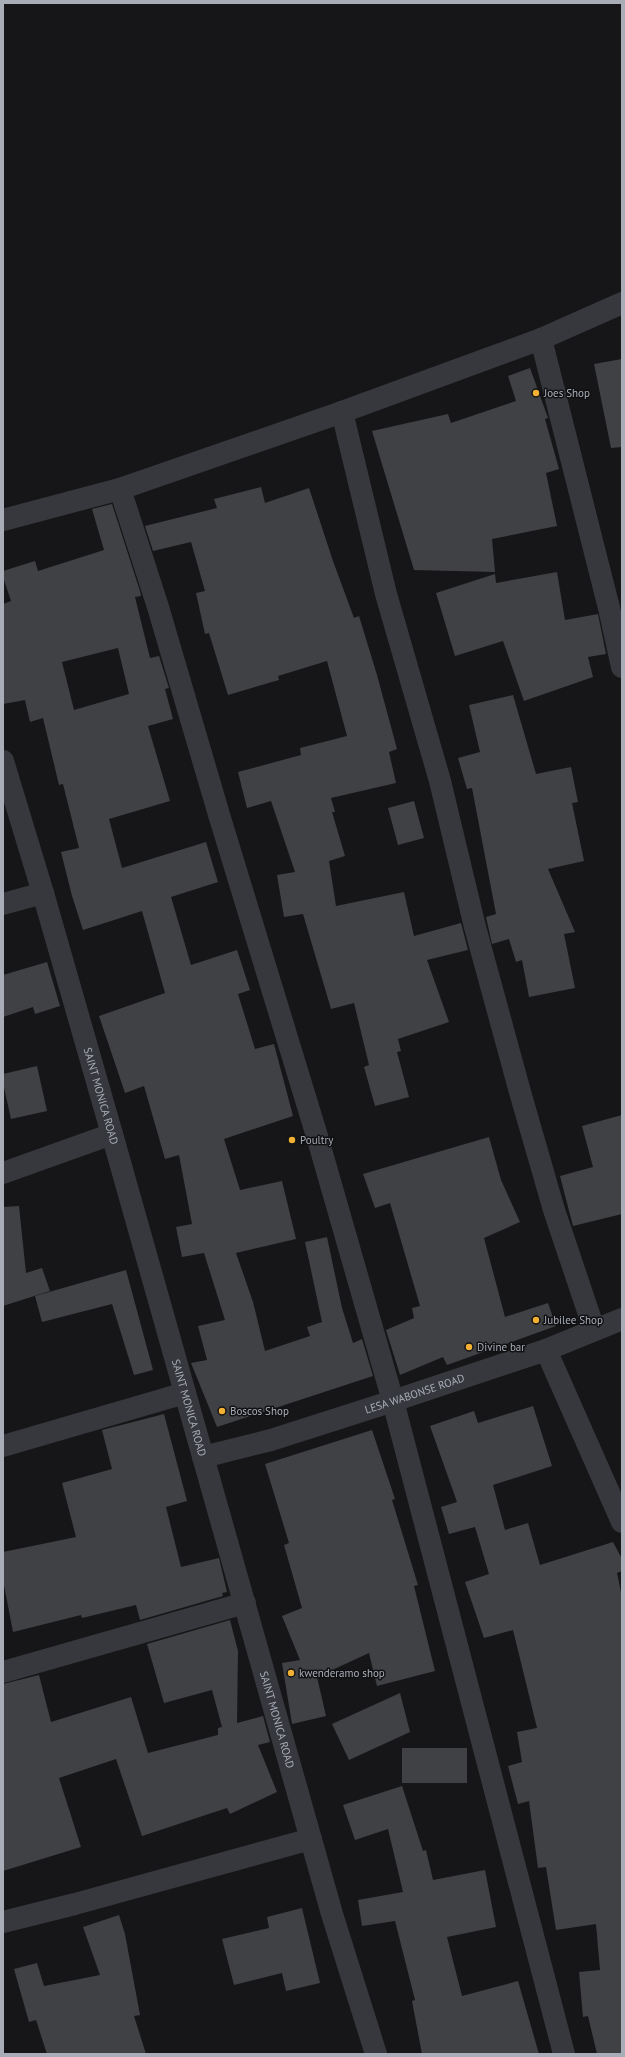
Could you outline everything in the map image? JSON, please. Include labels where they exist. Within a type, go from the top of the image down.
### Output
[{"type":"street","points":[[3,520],[120,489],[342,412],[541,339],[622,303]]},
{"type":"street","points":[[541,339],[606,593],[622,667]]},
{"type":"street","points":[[342,412],[386,594],[440,781],[475,927],[520,1092],[554,1210],[594,1329]]},
{"type":"street","points":[[120,489],[158,607],[220,818],[318,1136],[393,1401],[564,2054]]},
{"type":"street","name":"SAINT MONICA ROAD","points":[[3,762],[43,893],[112,1134],[332,1914],[376,2054]]},
{"type":"street","points":[[3,904],[43,893]]},
{"type":"street","points":[[3,1172],[112,1134]]},
{"type":"street","name":"LESA WABONSE ROAD","points":[[203,1457],[271,1440],[393,1401],[546,1350],[594,1329],[622,1319]]},
{"type":"street","points":[[546,1350],[622,1522]]},
{"type":"street","points":[[3,1446],[185,1393]]},
{"type":"street","points":[[3,1672],[244,1603]]},
{"type":"street","points":[[3,1922],[311,1839]]},
{"type":"building","points":[[622,359],[622,447],[611,448],[594,364]]},
{"type":"building","points":[[530,368],[548,418],[545,419],[559,469],[546,473],[557,526],[492,539],[495,572],[414,570],[372,431],[448,414],[451,423],[516,401],[508,376]]},
{"type":"building","points":[[261,487],[265,503],[309,488],[354,618],[359,616],[397,749],[389,752],[396,783],[331,798],[335,812],[332,812],[345,856],[329,861],[336,906],[404,892],[414,936],[461,923],[468,950],[427,960],[449,1022],[398,1039],[401,1051],[397,1052],[409,1097],[375,1106],[364,1067],[369,1065],[354,1003],[331,1009],[303,914],[284,917],[277,875],[295,872],[271,801],[247,808],[238,772],[301,755],[300,748],[347,736],[327,661],[278,676],[279,680],[228,695],[209,633],[205,634],[196,593],[205,591],[191,542],[153,551],[145,526],[217,508],[214,499]]},
{"type":"building","points":[[112,504],[140,591],[141,596],[135,597],[150,658],[159,656],[169,688],[165,689],[173,719],[148,726],[170,801],[109,819],[122,868],[206,842],[218,882],[171,897],[191,965],[237,950],[250,990],[238,994],[255,1049],[274,1044],[293,1116],[224,1139],[240,1190],[282,1181],[296,1239],[236,1253],[253,1302],[265,1351],[310,1336],[307,1327],[322,1322],[305,1242],[327,1237],[342,1308],[353,1343],[362,1339],[373,1376],[217,1427],[191,1363],[207,1360],[198,1326],[225,1320],[204,1253],[182,1257],[176,1227],[192,1224],[179,1155],[165,1159],[144,1086],[125,1093],[99,1016],[165,993],[142,911],[83,930],[72,896],[61,852],[79,848],[63,784],[59,785],[43,718],[30,722],[25,700],[3,704],[3,604],[11,601],[3,577],[3,571],[35,561],[38,571],[104,550],[92,509]],"holes":[[[118,648],[129,694],[74,710],[62,662]]]},
{"type":"building","points":[[557,572],[565,620],[598,614],[606,654],[588,657],[593,677],[524,701],[503,641],[455,656],[436,593],[495,574],[496,583]]},
{"type":"building","points":[[513,695],[536,774],[571,767],[578,802],[572,803],[584,861],[548,869],[575,932],[564,934],[575,988],[529,997],[522,960],[516,962],[509,939],[492,944],[486,917],[496,914],[472,788],[467,789],[458,758],[480,752],[469,705]]},
{"type":"building","points":[[414,801],[424,838],[398,845],[388,808]]},
{"type":"building","points":[[47,962],[60,1006],[35,1014],[33,1007],[3,1017],[3,975]]},
{"type":"building","points":[[37,1066],[47,1111],[11,1119],[3,1083],[3,1074]]},
{"type":"building","points":[[622,1115],[622,1214],[573,1226],[560,1176],[593,1167],[582,1126]]},
{"type":"building","points":[[489,1137],[501,1180],[520,1222],[484,1238],[505,1317],[548,1303],[556,1326],[447,1365],[443,1357],[400,1375],[386,1330],[414,1318],[412,1308],[420,1306],[390,1203],[375,1208],[363,1174]]},
{"type":"building","points":[[19,1206],[26,1273],[42,1268],[50,1291],[3,1306],[3,1207]]},
{"type":"building","points":[[126,1270],[153,1370],[134,1375],[112,1304],[42,1322],[35,1296]]},
{"type":"building","points":[[533,1406],[552,1466],[493,1485],[505,1530],[528,1523],[540,1565],[613,1542],[622,1559],[622,1571],[617,1573],[622,1597],[622,2054],[597,2054],[588,2016],[583,2017],[579,1972],[600,1970],[596,1924],[556,1930],[546,1867],[538,1868],[529,1801],[518,1804],[508,1766],[522,1762],[517,1732],[537,1728],[513,1630],[484,1638],[465,1582],[489,1574],[475,1527],[449,1534],[441,1507],[457,1502],[430,1426],[474,1411],[478,1423]]},
{"type":"building","points":[[164,1414],[187,1501],[166,1507],[181,1567],[219,1558],[227,1592],[222,1593],[223,1596],[140,1620],[136,1605],[82,1618],[81,1615],[13,1632],[3,1580],[3,1552],[76,1537],[62,1483],[112,1469],[102,1430]]},
{"type":"building","points":[[372,1430],[395,1499],[392,1500],[418,1585],[414,1586],[435,1671],[377,1686],[369,1653],[317,1677],[326,1716],[292,1724],[282,1663],[300,1660],[282,1616],[302,1608],[284,1545],[289,1543],[265,1464]]},
{"type":"building","points":[[230,1620],[238,1651],[237,1723],[263,1716],[270,1742],[258,1745],[277,1792],[230,1814],[227,1808],[142,1836],[116,1759],[59,1778],[81,1847],[3,1871],[3,1684],[39,1675],[51,1722],[131,1697],[148,1753],[218,1735],[218,1728],[222,1727],[212,1690],[164,1703],[147,1644]]},
{"type":"building","points":[[400,1693],[410,1732],[349,1760],[332,1724]]},
{"type":"building","points":[[402,1748],[467,1748],[467,1783],[402,1783]]},
{"type":"building","points":[[402,1786],[423,1851],[426,1850],[433,1880],[485,1870],[496,1927],[447,1937],[462,1996],[518,1981],[539,2054],[422,2054],[412,2001],[415,2000],[395,1921],[362,1926],[358,1900],[403,1892],[388,1829],[355,1840],[343,1805]]},
{"type":"building","points":[[302,1908],[320,1983],[286,1991],[282,1973],[234,1985],[222,1939],[269,1928],[267,1917]]},
{"type":"building","points":[[119,1915],[125,1934],[140,2015],[134,2016],[146,2054],[47,2054],[36,2020],[29,2022],[14,1969],[37,1963],[44,1986],[100,1975],[83,1927]]},
{"type":"place","name":"Joes Shop","points":[[536,393]]},
{"type":"place","name":"Poultry","points":[[292,1140]]},
{"type":"place","name":"Jubilee Shop","points":[[536,1320]]},
{"type":"place","name":"Divine bar","points":[[469,1347]]},
{"type":"place","name":"Boscos Shop","points":[[222,1411]]},
{"type":"place","name":"kwenderamo shop","points":[[291,1673]]}]
